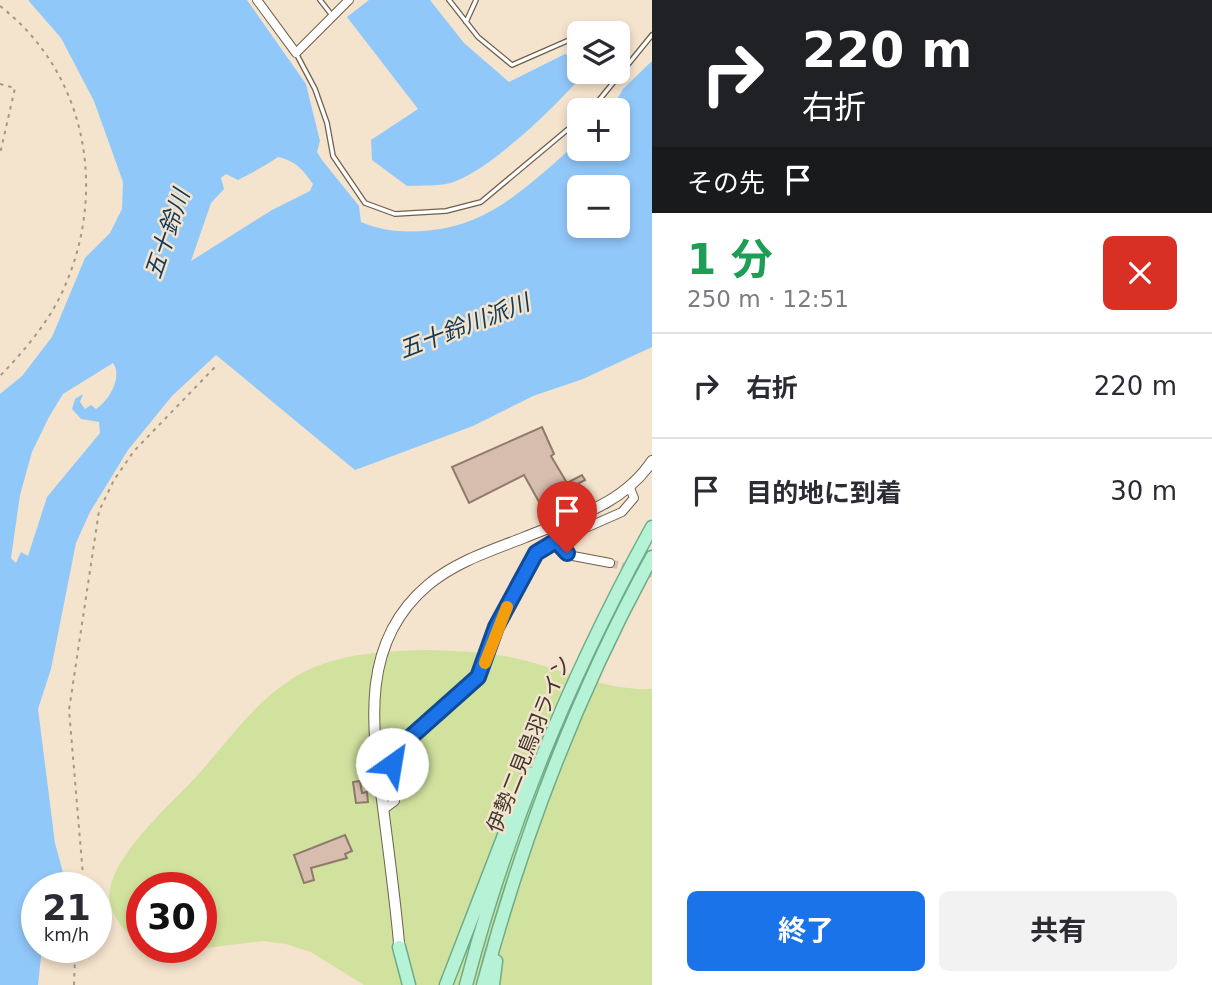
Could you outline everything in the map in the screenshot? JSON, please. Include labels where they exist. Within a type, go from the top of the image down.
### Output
[{"type":"main road","name":"伊勢二見鳥羽ライン","points":[[466,985],[509,844],[559,714],[584,658],[652,527]]},
{"type":"main road","name":"伊勢二見鳥羽ライン","points":[[483,985],[520,859],[597,665],[652,557]]},
{"type":"main road","points":[[446,985],[519,791],[559,714]]},
{"type":"main road","points":[[493,985],[520,859]]},
{"type":"main road","points":[[399,947],[409,985]]},
{"type":"street","points":[[257,0],[296,53],[331,15],[349,0]]},
{"type":"street","points":[[402,985],[373,723],[373,696],[380,658],[395,623],[427,586],[450,570],[598,508],[630,488],[652,461]]},
{"type":"street","points":[[383,810],[395,801],[392,764],[396,750],[478,677],[496,627],[536,553],[556,541],[622,512],[634,498],[630,488]]},
{"type":"street","points":[[556,541],[573,556],[611,563]]},
{"type":"lane","points":[[320,0],[331,15]]},
{"type":"lane","points":[[449,0],[478,37],[513,65],[567,41]]},
{"type":"lane","points":[[466,22],[476,0]]},
{"type":"lane","points":[[601,98],[652,35]]},
{"type":"lane","points":[[296,53],[315,89],[327,123],[332,156],[365,203],[396,214],[446,211],[481,202],[567,130]]},
{"type":"path","points":[[0,6],[35,37],[59,72],[76,114],[86,152],[83,232],[67,282],[46,322],[0,376]]},
{"type":"path","points":[[0,84],[15,88],[0,154]]},
{"type":"path","points":[[83,872],[69,710],[99,510],[114,480],[134,451],[216,366]]},
{"type":"path","points":[[74,985],[75,963]]},
{"type":"green space","points":[[425,650],[502,656],[604,684],[652,689],[652,985],[364,985],[311,952],[286,944],[263,941],[217,947],[217,872],[126,872],[126,931],[120,925],[112,908],[112,881],[118,868],[149,826],[261,703],[310,669],[338,659]]},
{"type":"water","points":[[28,0],[247,0],[306,84],[320,141],[317,152],[359,206],[361,222],[388,230],[434,230],[464,223],[490,212],[530,184],[567,152],[567,161],[630,161],[630,98],[618,98],[623,89],[652,61],[652,347],[583,379],[533,396],[473,426],[355,470],[216,355],[172,396],[128,450],[90,512],[76,543],[51,669],[38,709],[55,843],[63,872],[21,872],[21,963],[40,963],[38,985],[0,985],[0,394],[22,376],[52,337],[85,258],[110,233],[122,209],[123,182],[94,101],[61,38]],"holes":[[[278,157],[290,161],[306,174],[313,184],[310,191],[272,210],[191,261],[211,203],[224,189],[221,178],[226,174],[238,180]],[[113,363],[116,369],[115,382],[106,400],[96,409],[91,405],[85,409],[80,402],[83,394],[75,399],[72,409],[81,419],[99,422],[100,433],[47,497],[28,556],[21,552],[16,563],[11,558],[20,495],[32,452],[63,394]]]},
{"type":"water","points":[[369,0],[430,0],[464,43],[509,82],[565,54],[567,84],[574,84],[525,133],[489,162],[456,181],[407,186],[372,160],[371,140],[418,109],[347,17]]},
{"type":"building","points":[[542,427],[554,454],[551,456],[567,483],[582,475],[585,480],[562,492],[565,499],[543,509],[524,475],[469,503],[452,467]]},
{"type":"building","points":[[360,781],[362,793],[367,792],[368,802],[356,803],[353,782]]},
{"type":"building","points":[[345,835],[352,851],[345,854],[347,858],[311,868],[314,880],[304,883],[294,855]]},
{"type":"tunnel","points":[[610,563],[652,574]]},
{"type":"slow traffic","points":[[485,663],[496,627],[507,607]]},
{"type":"route","points":[[392,764],[396,750],[471,687],[478,677],[496,627],[517,593],[536,553],[556,541],[567,553]]},
{"type":"water label","name":"五十鈴川","points":[[167,234]]},
{"type":"water label","name":"五十鈴川派川","points":[[464,326]]}]
